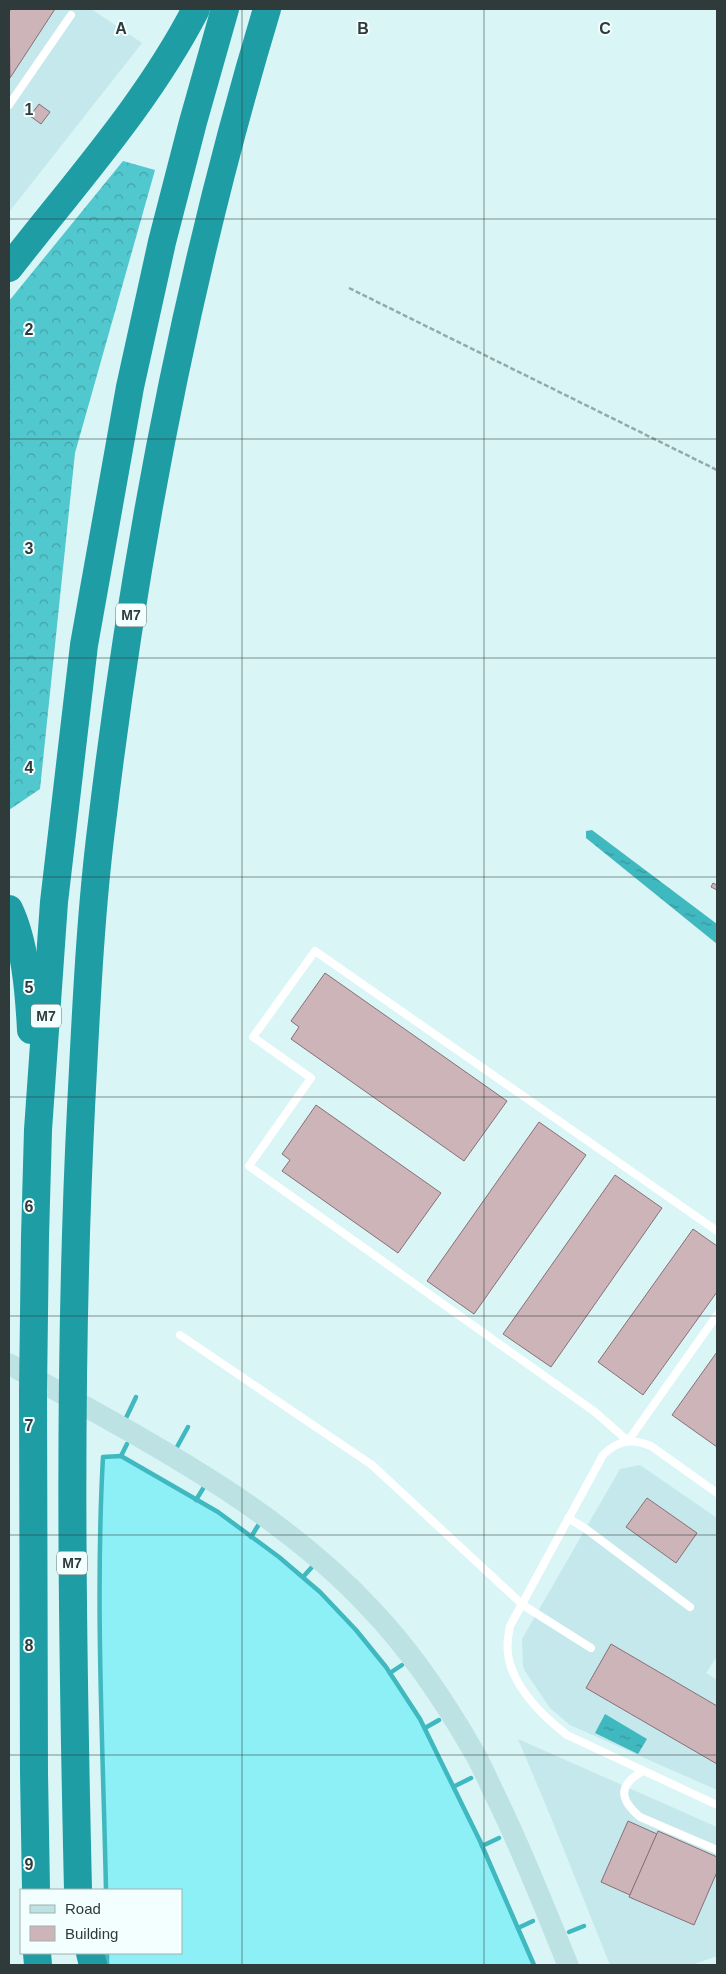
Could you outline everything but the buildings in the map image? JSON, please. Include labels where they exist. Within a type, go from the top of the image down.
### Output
[{"type":"highway","points":[[9,268],[144,96],[179,41],[196,9]]},
{"type":"highway","name":"M7","points":[[36,1889],[33,1391],[38,1130],[54,902],[84,645],[132,378],[179,178],[225,9]]},
{"type":"highway","name":"M7","points":[[78,1889],[73,1650],[72,1471],[75,1235],[86,1003],[101,825],[150,490],[169,394],[231,134],[266,9]]},
{"type":"highway","points":[[9,909],[22,956],[29,996],[38,1130]]},
{"type":"main road","points":[[9,1364],[129,1432],[224,1489],[279,1526],[372,1609],[411,1657],[449,1710],[477,1757],[513,1831],[568,1965]]},
{"type":"lane","points":[[9,105],[71,15]]},
{"type":"lane","points":[[628,1441],[596,1412],[249,1166],[311,1078],[253,1037],[315,951],[717,1231]]},
{"type":"lane","points":[[628,1441],[717,1315]]},
{"type":"lane","points":[[180,1335],[372,1465],[523,1605],[591,1648]]},
{"type":"lane","points":[[717,1493],[651,1446],[640,1442],[628,1441],[611,1447],[603,1455],[510,1626],[507,1642],[509,1660],[516,1678],[532,1702],[547,1719],[567,1735],[717,1805]]},
{"type":"lane","points":[[568,1518],[586,1529],[690,1607]]},
{"type":"lane","points":[[643,1770],[630,1779],[625,1787],[623,1793],[630,1809],[640,1817],[717,1850]]},
{"type":"path","points":[[349,288],[717,470]]},
{"type":"shaded area","points":[[9,9],[91,9],[142,43],[9,212]]},
{"type":"shaded area","points":[[121,1456],[218,1512],[279,1557],[320,1592],[356,1630],[386,1667],[420,1719],[480,1841],[534,1965],[107,1965],[107,1954],[182,1954],[182,1889],[106,1889],[100,1674],[100,1565],[103,1457]]},
{"type":"shaded area","points":[[640,1465],[717,1518],[717,1656],[706,1673],[717,1680],[717,1790],[570,1725],[550,1708],[523,1666],[522,1639],[620,1469]]},
{"type":"shaded area","points":[[518,1739],[717,1827],[717,1956],[692,1965],[610,1965]]},
{"type":"green space","points":[[123,161],[155,170],[75,453],[40,789],[9,810],[9,301]]},
{"type":"water","points":[[592,830],[717,924],[717,944],[586,838],[586,831]]},
{"type":"water","points":[[605,1714],[647,1739],[638,1754],[595,1733]]},
{"type":"waterway","points":[[126,1418],[136,1397]]},
{"type":"waterway","points":[[177,1447],[188,1427]]},
{"type":"waterway","points":[[121,1456],[127,1444]]},
{"type":"waterway","points":[[106,1889],[100,1674],[101,1511],[103,1457],[121,1456],[218,1512],[279,1557],[320,1592],[356,1630],[386,1667],[420,1719],[480,1841],[534,1965]]},
{"type":"waterway","points":[[196,1500],[204,1487]]},
{"type":"waterway","points":[[251,1537],[259,1524]]},
{"type":"waterway","points":[[303,1577],[312,1567]]},
{"type":"waterway","points":[[390,1673],[402,1665]]},
{"type":"waterway","points":[[425,1728],[439,1720]]},
{"type":"waterway","points":[[455,1786],[471,1778]]},
{"type":"waterway","points":[[482,1846],[499,1838]]},
{"type":"waterway","points":[[518,1928],[533,1921]]},
{"type":"waterway","points":[[569,1932],[584,1926]]},
{"type":"waterway","points":[[107,1954],[107,1965]]}]
